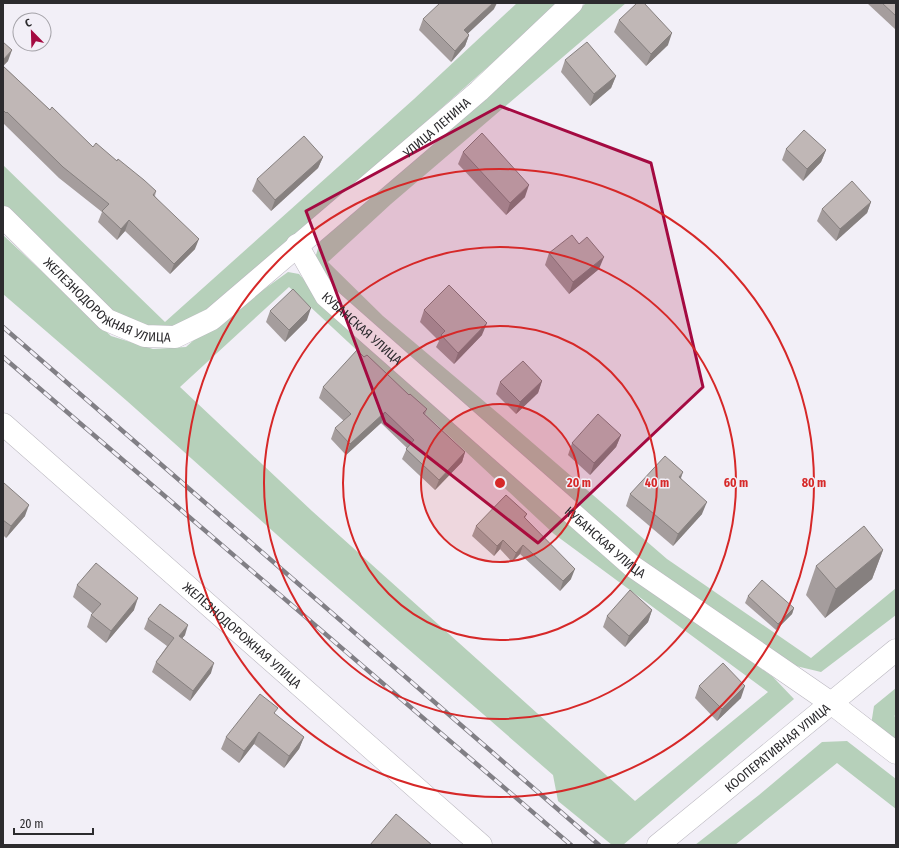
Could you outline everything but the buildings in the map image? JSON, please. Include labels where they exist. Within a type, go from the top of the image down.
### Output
[{"type":"street","name":"УЛИЦА ЛЕНИНА","points":[[297,245],[479,91],[572,3]]},
{"type":"street","name":"ЖЕЛЕЗНОДОРОЖНАЯ УЛИЦА","points":[[3,216],[107,320],[145,336],[175,337],[212,319],[297,245]]},
{"type":"street","name":"КУБАНСКАЯ УЛИЦА","points":[[297,245],[326,296],[632,566],[831,702],[896,753]]},
{"type":"street","name":"ЖЕЛЕЗНОДОРОЖНАЯ УЛИЦА","points":[[3,424],[481,845]]},
{"type":"street","name":"КООПЕРАТИВНАЯ УЛИЦА","points":[[658,845],[896,650]]},
{"type":"highlighted area","points":[[500,106],[651,163],[703,387],[538,543],[385,423],[306,211]]},
{"type":"green space","points":[[517,3],[560,3],[223,302],[182,327],[160,330],[129,322],[99,300],[3,208],[3,165],[165,322],[414,99]]},
{"type":"green space","points":[[586,3],[626,3],[391,204],[328,262],[383,316],[667,559],[811,658],[896,588],[896,615],[821,672],[796,666],[672,588],[330,288],[315,258],[322,236],[529,56]]},
{"type":"green space","points":[[3,235],[111,336],[153,349],[186,347],[288,272],[299,274],[333,312],[647,585],[773,677],[794,699],[623,845],[612,845],[558,801],[553,775],[3,294]],"holes":[[[289,287],[554,534],[768,692],[635,801],[312,511],[180,387]]]},
{"type":"green space","points":[[896,688],[896,715],[894,716],[896,717],[896,745],[871,725],[874,706]]},
{"type":"green space","points":[[847,741],[896,779],[896,809],[837,763],[735,845],[695,845],[759,795],[822,742]]},
{"type":"railway","points":[[3,327],[599,845]]},
{"type":"railway","points":[[3,357],[571,845]]}]
